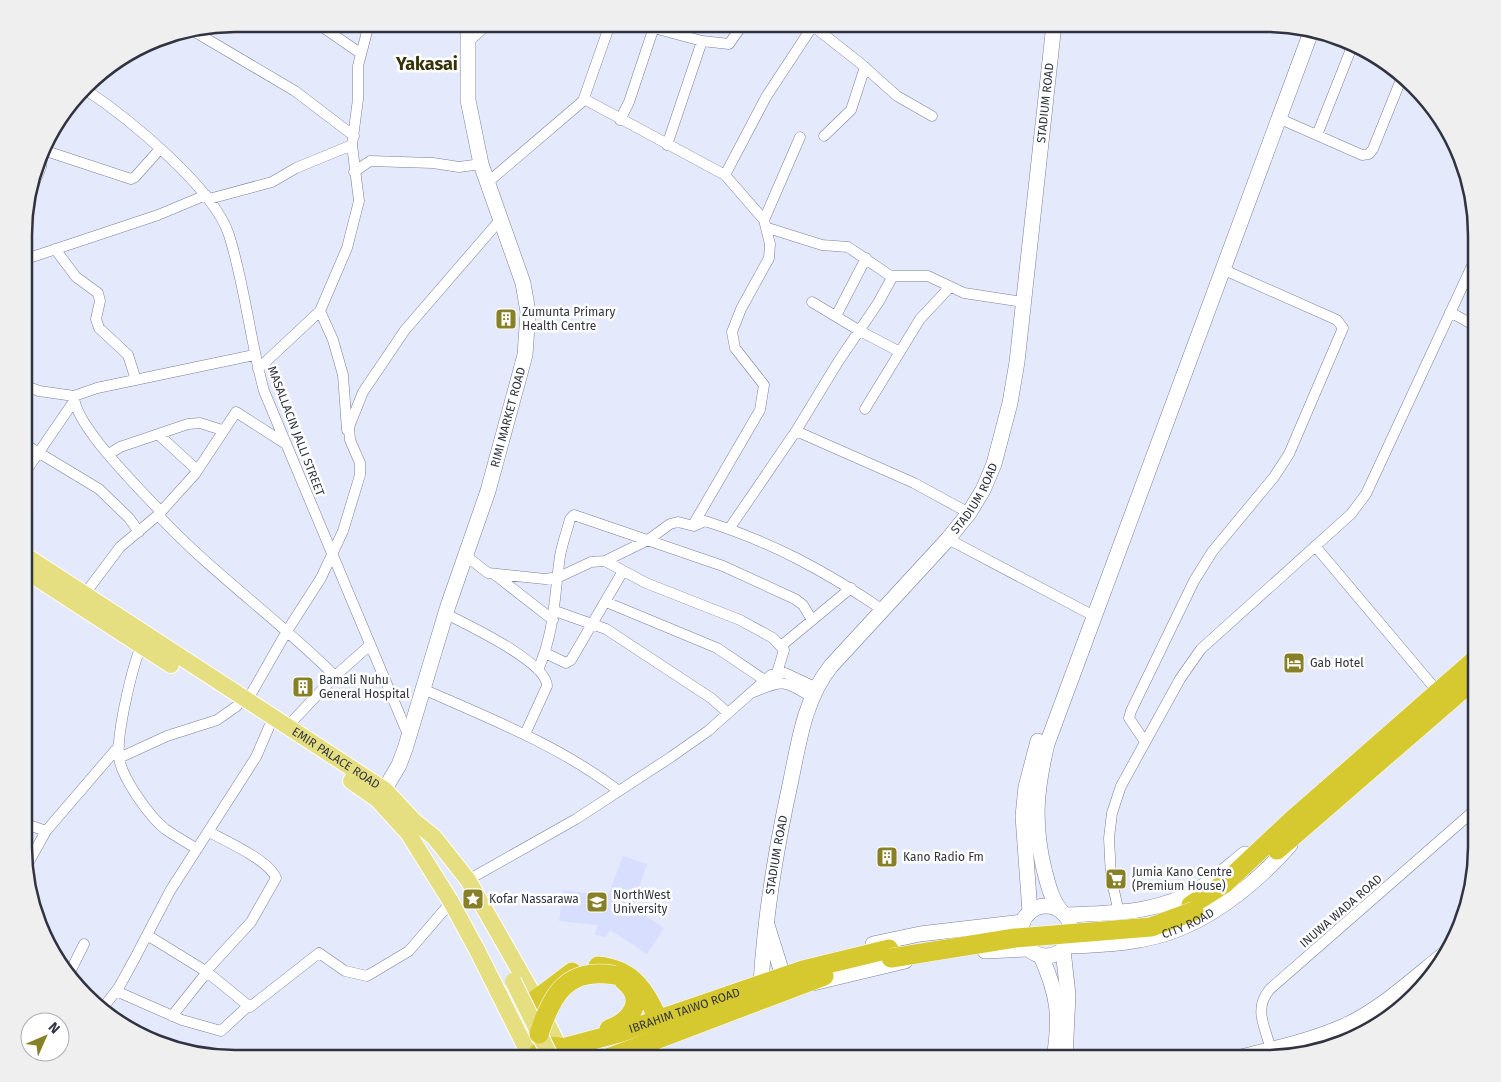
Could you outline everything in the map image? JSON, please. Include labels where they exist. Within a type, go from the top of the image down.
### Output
[{"type":"highway","name":"CITY ROAD","points":[[807,975],[890,953],[1005,940],[1151,927],[1220,897],[1468,666]]},
{"type":"highway","name":"CITY ROAD","points":[[1298,824],[1468,684]]},
{"type":"highway","points":[[535,1000],[557,982],[583,966],[607,967],[620,971],[639,984],[650,1000],[658,1020]]},
{"type":"highway","points":[[539,1034],[552,999],[565,985],[590,974],[614,975],[628,984],[635,999],[631,1014],[624,1022],[598,1032],[569,1050]]},
{"type":"highway","name":"IBRAHIM TAIWO ROAD","points":[[570,1050],[783,976],[807,975]]},
{"type":"highway","name":"IBRAHIM TAIWO ROAD","points":[[627,1050],[807,975]]},
{"type":"highway","points":[[543,1050],[547,1047],[562,1050]]},
{"type":"main road","name":"RIMI MARKET ROAD","points":[[382,795],[399,765],[409,737],[446,614],[488,491],[525,355],[527,338],[525,290],[486,183],[468,100],[468,32]]},
{"type":"main road","name":"STADIUM ROAD","points":[[761,984],[765,919],[775,854],[804,718],[815,693],[831,666],[948,539],[969,513],[983,490],[1002,439],[1010,403],[1023,302],[1053,32]]},
{"type":"main road","points":[[1055,1050],[1058,1008],[1055,989],[1035,953],[1021,936],[1030,894],[1023,838],[1026,787],[1038,743],[1090,614],[1222,269],[1306,37]]},
{"type":"main road","points":[[1065,1050],[1068,995],[1065,948],[1071,930],[1052,896],[1041,856],[1036,826],[1036,800],[1047,744],[1090,614],[1306,37]]},
{"type":"main road","name":"EMIR PALACE ROAD","points":[[32,560],[242,704],[269,727],[382,795]]},
{"type":"main road","name":"EMIR PALACE ROAD","points":[[32,575],[141,646],[242,704],[287,727],[382,795],[411,827],[528,1050]]},
{"type":"main road","name":"CITY ROAD","points":[[1063,913],[1119,913],[1158,908],[1187,896],[1204,886],[1298,824]]},
{"type":"main road","name":"CITY ROAD","points":[[1065,948],[1138,940],[1181,928],[1216,909],[1259,877],[1298,824]]},
{"type":"main road","points":[[411,827],[470,919],[539,1034],[565,1050]]},
{"type":"main road","name":"EMIR PALACE ROAD","points":[[411,827],[434,837],[468,880],[535,1000],[566,1050]]},
{"type":"main road","points":[[1026,917],[1042,906],[1049,906],[1063,913]]},
{"type":"main road","name":"IBRAHIM TAIWO ROAD","points":[[1026,917],[876,943],[817,960],[807,975],[824,981],[918,959],[1006,949],[1035,953]]},
{"type":"main road","name":"STADIUM ROAD","points":[[765,919],[783,976]]},
{"type":"main road","points":[[1035,953],[1057,954],[1065,948]]},
{"type":"main road","points":[[1273,1049],[1345,1026],[1384,1002],[1428,967]]},
{"type":"main road","points":[[509,983],[538,1050]]},
{"type":"street","points":[[330,32],[360,53]]},
{"type":"street","points":[[258,369],[320,311],[347,248],[359,201],[354,172],[353,140],[360,53],[367,32]]},
{"type":"street","points":[[468,42],[479,32]]},
{"type":"street","points":[[486,183],[583,101],[607,32]]},
{"type":"street","points":[[620,120],[652,32]]},
{"type":"street","points":[[673,32],[702,41],[729,44],[737,32]]},
{"type":"street","points":[[725,175],[766,97],[809,32]]},
{"type":"street","points":[[823,32],[866,67],[897,96],[932,116]]},
{"type":"street","points":[[201,35],[295,91],[353,140]]},
{"type":"street","points":[[667,145],[702,41]]},
{"type":"street","points":[[1317,135],[1349,51]]},
{"type":"street","points":[[824,136],[851,110],[866,67]]},
{"type":"street","points":[[1278,118],[1362,155],[1369,154],[1373,150],[1399,83]]},
{"type":"street","name":"MASALLACIN JALLI STREET","points":[[91,94],[143,133],[208,197],[229,235],[254,354],[264,391],[409,737]]},
{"type":"street","points":[[583,101],[586,100],[725,175],[766,224],[822,245],[848,247],[892,277]]},
{"type":"street","points":[[693,526],[760,410],[764,385],[735,348],[732,332],[741,309],[769,258],[766,224],[800,137]]},
{"type":"street","points":[[32,257],[208,197],[272,182],[353,140]]},
{"type":"street","points":[[50,153],[131,178],[135,177],[160,150]]},
{"type":"street","points":[[354,172],[370,161],[434,163],[459,167],[481,164]]},
{"type":"street","points":[[350,440],[349,427],[352,419],[363,392],[381,363],[405,330],[500,220]]},
{"type":"street","points":[[54,250],[76,276],[98,293],[100,302],[96,319],[100,328],[128,355],[136,380]]},
{"type":"street","points":[[836,316],[866,258]]},
{"type":"street","points":[[1145,742],[1129,718],[1134,703],[1194,581],[1212,552],[1274,477],[1289,454],[1342,328],[1337,320],[1222,269]]},
{"type":"street","points":[[1119,913],[1111,877],[1109,838],[1112,813],[1121,786],[1145,742],[1180,679],[1202,649],[1352,514],[1366,494],[1468,273]]},
{"type":"street","points":[[729,529],[796,431],[892,277],[896,274],[928,276],[964,293],[1023,302]]},
{"type":"street","points":[[864,410],[920,319],[950,287]]},
{"type":"street","points":[[812,302],[860,331],[900,352]]},
{"type":"street","points":[[119,758],[167,736],[217,720],[242,704],[321,578],[333,554],[360,475],[360,463],[350,440],[344,415],[343,375],[333,340],[320,311]]},
{"type":"street","points":[[1450,312],[1468,322]]},
{"type":"street","points":[[32,461],[74,399],[97,388],[254,354]]},
{"type":"street","points":[[32,388],[74,399]]},
{"type":"street","points":[[74,399],[81,418],[159,513],[259,610],[286,631],[334,676]]},
{"type":"street","points":[[84,595],[120,547],[159,513],[197,470],[222,430],[236,412],[239,412],[286,444]]},
{"type":"street","points":[[109,454],[120,447],[188,424],[200,423],[222,430]]},
{"type":"street","points":[[796,431],[914,483],[969,513]]},
{"type":"street","points":[[159,435],[197,470]]},
{"type":"street","points":[[32,449],[99,489],[129,518],[139,532]]},
{"type":"street","points":[[538,670],[545,653],[554,616],[560,556],[570,519],[574,516],[723,566],[784,593],[803,605],[812,620]]},
{"type":"street","points":[[466,556],[483,570],[494,574],[545,579],[558,577],[592,562],[606,561],[648,540],[675,522],[693,526],[705,521],[805,561],[851,588],[883,610]]},
{"type":"street","points":[[948,539],[1090,614]]},
{"type":"street","points":[[1315,546],[1438,692]]},
{"type":"street","points":[[606,561],[646,583],[740,620],[773,638],[784,654],[777,673]]},
{"type":"street","points":[[545,653],[568,662],[594,624],[624,571]]},
{"type":"street","points":[[494,574],[554,616],[594,624],[647,655],[710,698],[728,713]]},
{"type":"street","points":[[780,646],[851,588]]},
{"type":"street","points":[[606,602],[717,648],[763,679]]},
{"type":"street","points":[[446,614],[500,641],[538,670],[546,680],[547,686],[524,734]]},
{"type":"street","points":[[287,727],[334,676],[370,645]]},
{"type":"street","points":[[141,646],[130,678],[119,746],[119,758],[124,773],[155,819],[164,828],[197,849]]},
{"type":"street","points":[[468,880],[576,819],[708,731],[763,679],[777,673],[785,673],[815,693]]},
{"type":"street","points":[[749,694],[771,684],[785,683],[815,693]]},
{"type":"street","points":[[423,689],[524,734],[580,762],[619,791]]},
{"type":"street","points":[[107,1003],[116,991],[170,891],[256,757],[269,727]]},
{"type":"street","points":[[33,855],[46,831],[119,746]]},
{"type":"street","name":"INUWA WADA ROAD","points":[[1271,1050],[1260,1008],[1262,999],[1266,994],[1468,816]]},
{"type":"street","points":[[32,826],[46,831]]},
{"type":"street","points":[[172,1016],[207,971],[251,922],[276,878],[272,872],[248,852],[209,832]]},
{"type":"street","points":[[116,991],[172,1016],[221,1031],[248,1006],[251,1006],[319,952],[345,971],[367,976],[409,951],[451,902]]},
{"type":"street","points":[[147,934],[207,971],[248,1006]]},
{"type":"street","points":[[73,967],[84,944]]},
{"type":"shaded area","name":"NorthWest University","points":[[623,856],[647,864],[632,907],[664,928],[647,954],[610,930],[606,937],[595,935],[597,925],[559,921],[563,890],[608,896]]},
{"type":"place","name":"Zumunta Primary Health Centre","points":[[506,319]]},
{"type":"place","name":"Gab Hotel","points":[[1294,663]]},
{"type":"place","name":"Bamali Nuhu General Hospital","points":[[303,687]]},
{"type":"place","name":"Kano Radio Fm","points":[[887,857]]},
{"type":"place","name":"Jumia Kano Centre (Premium House)","points":[[1116,879]]},
{"type":"place","name":"Kofar Nassarawa","points":[[473,899]]},
{"type":"place","name":"NorthWest University","points":[[597,902]]},
{"type":"district","name":"Yakasai","points":[[427,64]]}]
